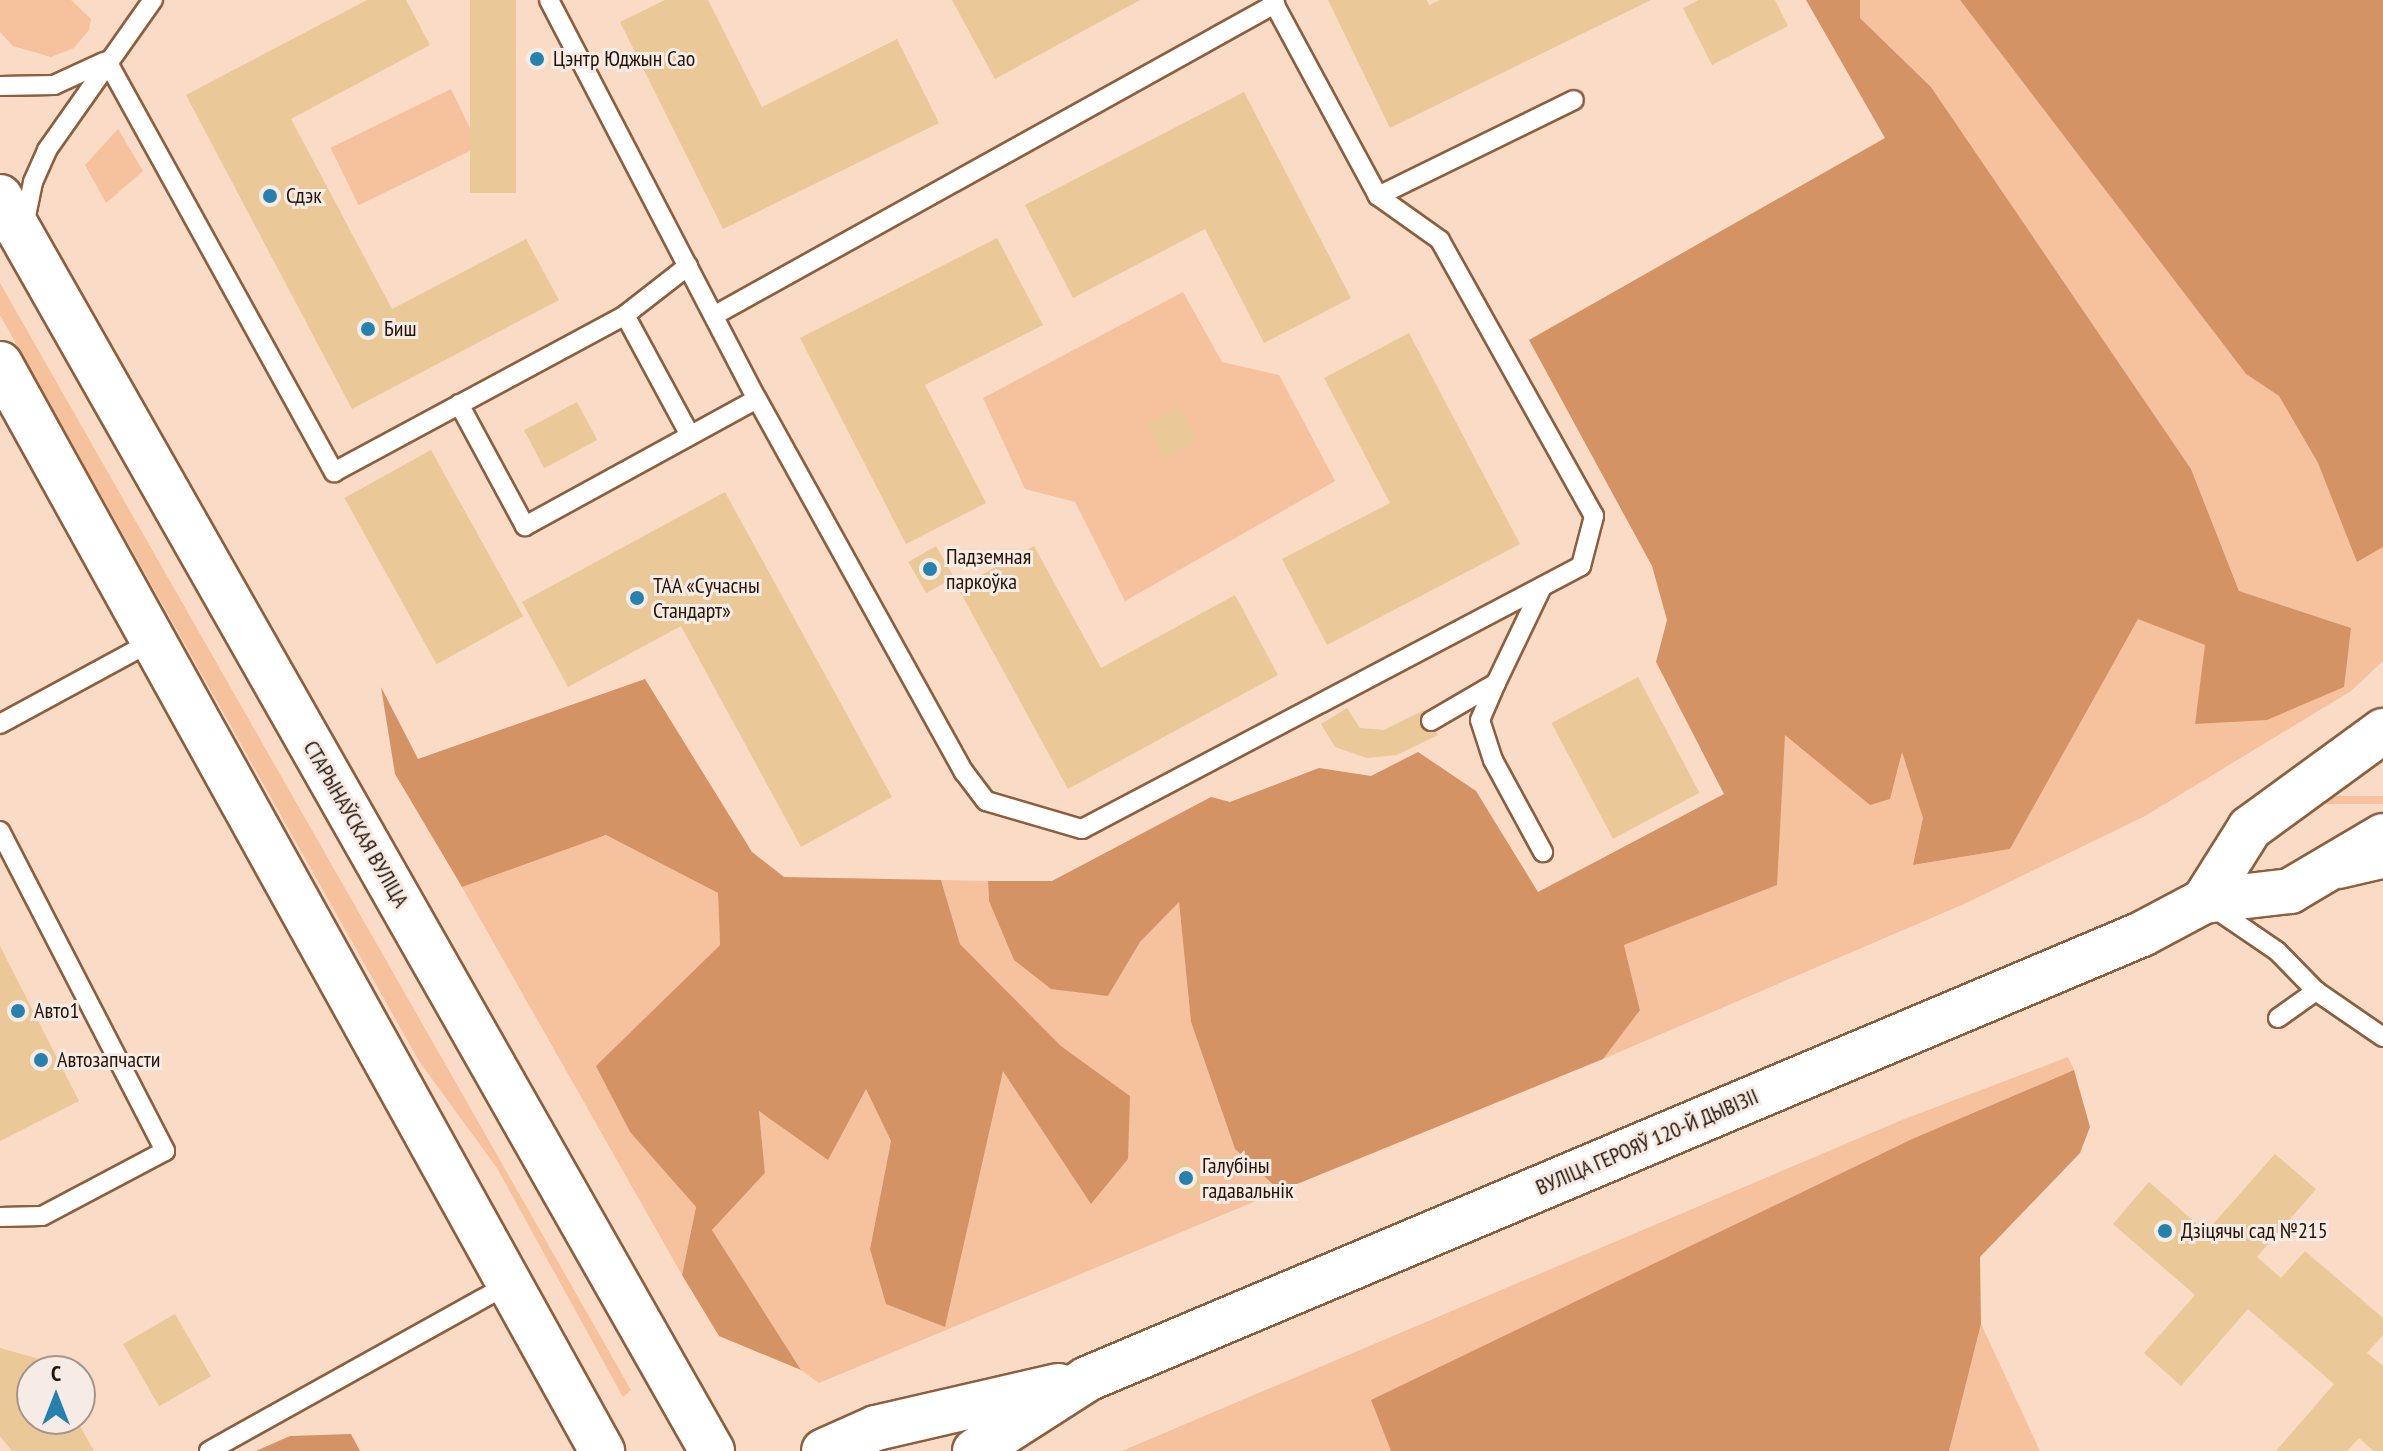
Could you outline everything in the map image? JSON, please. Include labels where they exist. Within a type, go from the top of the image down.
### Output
[{"type":"main road","name":"СТАРЫНАЎСКАЯ ВУЛІЦА","points":[[0,197],[712,1451]]},
{"type":"main road","points":[[0,364],[602,1451]]},
{"type":"main road","name":"ВУЛІЦА ГЕРОЯЎ 120-Й ДЫВІЗІІ","points":[[2204,901],[2250,828],[2383,731]]},
{"type":"main road","name":"ВУЛІЦА ГЕРОЯЎ 120-Й ДЫВІЗІІ","points":[[824,1451],[876,1428],[1087,1379],[2142,934],[2204,901],[2290,891],[2383,836]]},
{"type":"main road","name":"ВУЛІЦА ГЕРОЯЎ 120-Й ДЫВІЗІІ","points":[[975,1451],[1087,1379]]},
{"type":"lane","points":[[22,236],[33,182],[47,150],[153,0]]},
{"type":"lane","points":[[549,0],[757,399],[971,782],[986,801],[1082,829],[1581,566],[1594,516],[1440,240],[1378,196],[1274,2],[715,315]]},
{"type":"lane","points":[[0,86],[54,85],[107,61]]},
{"type":"lane","points":[[107,61],[334,472],[625,315],[688,266]]},
{"type":"lane","points":[[1378,196],[1574,100]]},
{"type":"lane","points":[[625,315],[690,435]]},
{"type":"lane","points":[[459,404],[525,526],[757,399]]},
{"type":"lane","points":[[1542,587],[1480,720],[1493,760],[1543,852]]},
{"type":"lane","points":[[0,724],[153,641]]},
{"type":"lane","points":[[1431,721],[1496,683]]},
{"type":"lane","points":[[0,831],[165,1151],[42,1216],[0,1217]]},
{"type":"lane","points":[[2290,891],[2383,869]]},
{"type":"lane","points":[[2204,901],[2277,951],[2316,991],[2383,1037]]},
{"type":"lane","points":[[2278,1018],[2316,991]]},
{"type":"lane","points":[[209,1451],[509,1284]]},
{"type":"shaded area","points":[[0,0],[71,0],[91,19],[89,30],[74,48],[51,57],[13,46],[0,32]]},
{"type":"shaded area","points":[[1806,0],[1860,0],[1860,18],[1931,87],[2191,469],[2239,591],[2351,628],[2344,687],[2267,720],[2195,724],[2205,645],[2138,619],[2010,849],[1913,865],[1923,818],[1902,752],[1890,799],[1870,805],[1785,735],[1777,885],[1624,945],[1640,1010],[1603,1059],[1280,1191],[1235,1149],[1191,1022],[1179,902],[1140,942],[1108,996],[1051,989],[1014,960],[989,901],[988,881],[1052,881],[1211,797],[1230,802],[1319,768],[1371,776],[1418,752],[1476,791],[1538,892],[1724,794],[1656,662],[1667,620],[1652,566],[1529,340],[1885,138]]},
{"type":"shaded area","points":[[1860,0],[1960,0],[2246,374],[2279,396],[2318,463],[2358,561],[2383,547],[2383,661],[2351,691],[2145,816],[1964,904],[1603,1059],[1640,1009],[1624,945],[1776,885],[1784,735],[1902,750],[1924,818],[1914,865],[2010,849],[2137,618],[2206,645],[2195,723],[2351,628],[2239,591],[2191,469],[1931,87],[1859,17]]},
{"type":"shaded area","points":[[1960,0],[2383,0],[2383,547],[2357,562],[2318,463],[2279,396],[2246,374]]},
{"type":"shaded area","points":[[451,89],[479,147],[359,205],[331,148]]},
{"type":"shaded area","points":[[118,129],[143,171],[106,203],[85,165]]},
{"type":"shaded area","points":[[0,283],[631,1390],[623,1397],[497,1168],[419,1061],[0,315]]},
{"type":"shaded area","points":[[1183,292],[1222,362],[1279,375],[1335,481],[1125,601],[1075,502],[1025,489],[983,398]]},
{"type":"shaded area","points":[[645,679],[752,852],[784,877],[941,880],[960,944],[1061,1046],[1130,1096],[1128,1159],[1091,1204],[1003,1071],[945,1327],[886,1304],[870,1249],[891,1141],[866,1089],[828,1160],[759,1111],[765,1173],[712,1230],[801,1370],[719,1336],[682,1275],[696,1207],[630,1132],[596,1066],[720,945],[718,893],[606,835],[462,887],[395,774],[381,687],[418,759]]},
{"type":"shaded area","points":[[2277,796],[2383,796],[2383,804],[2277,804]]},
{"type":"shaded area","points":[[606,835],[718,893],[720,945],[597,1066],[630,1132],[696,1207],[682,1275],[462,887]]},
{"type":"shaded area","points":[[941,880],[988,881],[989,901],[1108,996],[1140,942],[1179,901],[1191,1022],[1235,1149],[1280,1191],[819,1383],[801,1370],[712,1230],[765,1173],[759,1110],[867,1088],[891,1141],[870,1249],[1003,1070],[1130,1096],[1061,1046],[960,944]]},
{"type":"shaded area","points":[[2068,1057],[2074,1070],[1912,1139],[1372,1400],[1391,1451],[1122,1451],[1902,1120]]},
{"type":"shaded area","points":[[2074,1070],[2090,1127],[2080,1153],[1980,1257],[1981,1324],[1949,1451],[1391,1451],[1371,1400],[1912,1139]]},
{"type":"shaded area","points":[[1981,1324],[2040,1451],[1949,1451]]},
{"type":"shaded area","points":[[351,1434],[360,1451],[256,1451],[290,1436]]},
{"type":"building","points":[[367,0],[406,0],[430,45],[291,119],[392,309],[526,239],[559,300],[352,409],[186,95]]},
{"type":"building","points":[[470,0],[516,0],[516,193],[470,193]]},
{"type":"building","points":[[665,0],[708,0],[762,107],[897,39],[939,123],[723,229],[620,22]]},
{"type":"building","points":[[952,0],[1140,0],[995,79]]},
{"type":"building","points":[[1328,0],[1427,0],[1429,5],[1440,0],[1651,0],[1390,128]]},
{"type":"building","points":[[1699,0],[1775,0],[1788,26],[1712,65],[1683,8]]},
{"type":"building","points":[[1244,92],[1351,298],[1264,343],[1205,229],[1073,298],[1025,205]]},
{"type":"building","points":[[997,238],[1043,325],[925,385],[986,503],[906,544],[800,338]]},
{"type":"building","points":[[1409,333],[1520,544],[1327,645],[1282,559],[1390,503],[1324,378]]},
{"type":"building","points":[[577,402],[597,440],[544,468],[524,430]]},
{"type":"building","points":[[1180,406],[1198,441],[1163,458],[1145,424]]},
{"type":"building","points":[[431,450],[523,616],[437,664],[344,498]]},
{"type":"building","points":[[725,492],[892,797],[801,847],[681,626],[568,687],[522,602]]},
{"type":"building","name":"Падземная паркоўка","points":[[936,546],[954,577],[926,593],[908,562]]},
{"type":"building","points":[[1034,546],[1101,668],[1235,595],[1278,675],[1068,789],[958,588]]},
{"type":"building","points":[[1638,677],[1700,793],[1613,839],[1551,723]]},
{"type":"building","points":[[1347,708],[1360,728],[1384,730],[1424,710],[1438,735],[1397,755],[1367,758],[1335,747],[1321,724]]},
{"type":"building","points":[[0,946],[79,1101],[0,1141]]},
{"type":"building","points":[[2275,1154],[2316,1189],[2257,1257],[2281,1278],[2305,1251],[2383,1318],[2383,1335],[2367,1353],[2383,1366],[2383,1451],[2374,1451],[2359,1438],[2347,1451],[2276,1451],[2334,1384],[2248,1309],[2181,1386],[2144,1353],[2195,1295],[2113,1224],[2149,1182],[2206,1232]]},
{"type":"building","name":"Галубіны гадавальнік","points":[[1181,1158],[1206,1180],[1191,1197],[1166,1175]]},
{"type":"building","points":[[175,1314],[211,1376],[159,1406],[123,1344]]},
{"type":"building","points":[[0,1348],[25,1355],[16,1355],[16,1435],[85,1435],[94,1451],[12,1451],[0,1436]]},
{"type":"place","name":"Цэнтр Юджын Сао","points":[[537,59]]},
{"type":"place","name":"Сдэк","points":[[270,196]]},
{"type":"place","name":"Биш","points":[[368,329]]},
{"type":"place","name":"Падземная паркоўка","points":[[930,569]]},
{"type":"place","name":"ТАА «Сучасны Стандарт»","points":[[637,598]]},
{"type":"place","name":"Авто1","points":[[18,1011]]},
{"type":"place","name":"Автозапчасти","points":[[41,1060]]},
{"type":"place","name":"Галубіны гадавальнік","points":[[1186,1178]]},
{"type":"place","name":"Дзіцячы сад №215","points":[[2165,1231]]}]
